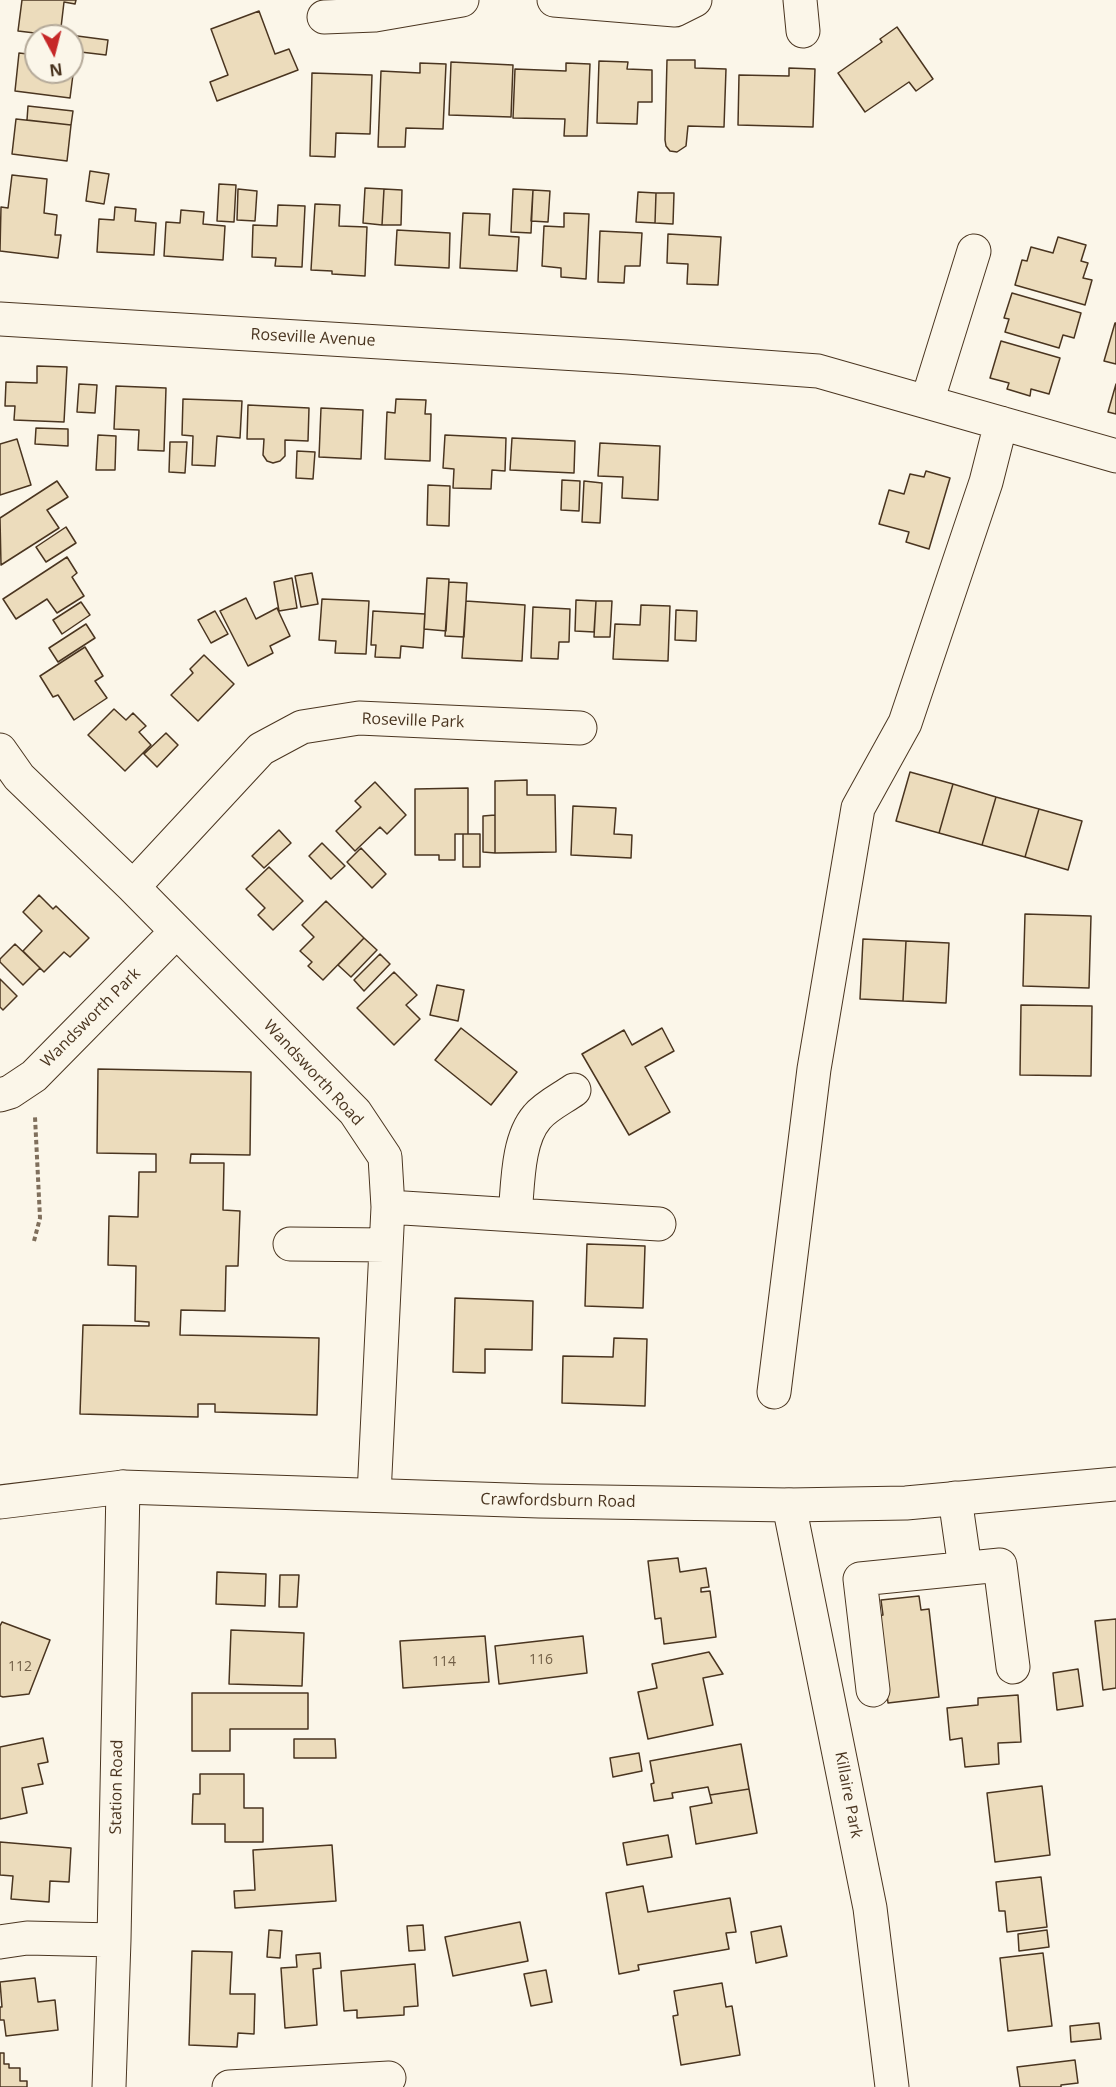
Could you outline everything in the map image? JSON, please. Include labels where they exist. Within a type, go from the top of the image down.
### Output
[{"type":"street","points":[[324,17],[374,7],[462,0]]},
{"type":"street","points":[[554,0],[577,0],[675,10],[695,0]]},
{"type":"street","points":[[927,402],[974,250]]},
{"type":"street","name":"Roseville Avenue","points":[[0,319],[627,357],[818,371],[1116,456]]},
{"type":"street","points":[[774,1392],[814,1069],[858,808],[905,723],[986,482],[1001,423]]},
{"type":"street","name":"Roseville Park","points":[[133,887],[261,749],[302,727],[359,718],[580,728]]},
{"type":"street","name":"Wandsworth Road","points":[[0,750],[19,777],[133,887],[355,1112],[385,1157],[388,1207],[374,1495]]},
{"type":"street","name":"Wandsworth Park","points":[[0,1095],[10,1092],[34,1076],[176,932]]},
{"type":"street","points":[[515,1215],[527,1131],[538,1115],[574,1090]]},
{"type":"street","points":[[388,1207],[659,1224]]},
{"type":"street","points":[[290,1244],[386,1245]]},
{"type":"street","name":"Crawfordsburn Road","points":[[0,1502],[123,1487],[538,1501],[789,1505],[906,1503],[1116,1484]]},
{"type":"street","name":"Station Road","points":[[109,2087],[123,1487]]},
{"type":"street","points":[[955,1498],[965,1568]]},
{"type":"street","name":"Killaire Park","points":[[789,1505],[870,1908],[892,2087]]},
{"type":"street","points":[[873,1690],[860,1579],[1000,1565],[1013,1667]]},
{"type":"street","points":[[0,1941],[27,1938],[114,1940]]},
{"type":"street","points":[[229,2087],[389,2078]]},
{"type":"path","points":[[34,1076],[40,1218],[34,1241]]},
{"type":"building","points":[[22,0],[76,0],[75,4],[64,2],[61,24],[24,24],[24,32],[18,31]]},
{"type":"building","points":[[259,11],[275,54],[289,49],[298,70],[217,101],[210,82],[228,75],[211,29]]},
{"type":"building","points":[[897,27],[933,79],[916,91],[909,82],[865,112],[838,73],[882,42],[880,39]]},
{"type":"building","points":[[84,37],[108,40],[106,55],[84,52]]},
{"type":"building","points":[[19,53],[24,54],[24,84],[72,84],[70,98],[15,91]]},
{"type":"building","points":[[667,60],[695,60],[695,68],[726,69],[724,127],[688,126],[686,146],[677,152],[670,151],[665,140]]},
{"type":"building","points":[[599,61],[628,62],[627,69],[652,70],[652,102],[638,102],[637,124],[597,123]]},
{"type":"building","points":[[451,62],[513,65],[511,117],[449,115]]},
{"type":"building","points":[[420,63],[446,64],[443,129],[406,128],[405,147],[378,147],[381,71],[420,73]]},
{"type":"building","points":[[566,63],[590,64],[587,136],[564,136],[565,119],[513,118],[515,69],[566,71]]},
{"type":"building","points":[[789,68],[815,69],[813,127],[738,125],[739,75],[789,76]]},
{"type":"building","points":[[312,73],[372,75],[370,134],[336,133],[335,157],[310,156]]},
{"type":"building","points":[[28,106],[73,111],[71,125],[27,120]]},
{"type":"building","points":[[16,119],[71,125],[67,161],[12,154]]},
{"type":"building","points":[[90,171],[109,174],[104,204],[86,201]]},
{"type":"building","points":[[12,175],[47,179],[44,213],[57,215],[55,235],[61,235],[58,258],[0,251],[1,207],[8,208]]},
{"type":"building","points":[[219,184],[236,185],[234,222],[217,221]]},
{"type":"building","points":[[365,188],[384,189],[382,225],[363,223]]},
{"type":"building","points":[[238,189],[257,191],[255,221],[237,220]]},
{"type":"building","points":[[384,189],[402,190],[401,225],[382,225]]},
{"type":"building","points":[[513,189],[533,190],[531,233],[511,232]]},
{"type":"building","points":[[533,190],[550,191],[548,222],[531,221]]},
{"type":"building","points":[[638,192],[656,193],[655,223],[636,222]]},
{"type":"building","points":[[656,193],[674,193],[673,224],[655,223]]},
{"type":"building","points":[[315,204],[340,205],[339,226],[367,227],[365,276],[311,270]]},
{"type":"building","points":[[278,205],[305,206],[302,267],[275,266],[276,258],[252,257],[253,225],[277,226]]},
{"type":"building","points":[[115,207],[136,209],[135,221],[156,223],[154,255],[97,252],[99,219],[114,220]]},
{"type":"building","points":[[181,210],[204,212],[203,224],[225,226],[223,260],[164,256],[166,222],[180,223]]},
{"type":"building","points":[[463,213],[490,214],[489,235],[519,237],[517,271],[460,268]]},
{"type":"building","points":[[564,213],[589,214],[586,279],[561,277],[561,268],[542,266],[544,226],[564,227]]},
{"type":"building","points":[[397,230],[450,233],[449,268],[395,265]]},
{"type":"building","points":[[600,231],[642,233],[640,266],[625,266],[624,283],[598,282]]},
{"type":"building","points":[[668,234],[721,237],[718,285],[687,284],[688,264],[667,263]]},
{"type":"building","points":[[1058,237],[1086,245],[1081,261],[1088,263],[1083,278],[1092,280],[1085,305],[1015,285],[1022,260],[1027,261],[1031,247],[1053,253]]},
{"type":"building","points":[[1012,293],[1081,313],[1074,338],[1063,335],[1059,348],[1005,332],[1009,319],[1004,318]]},
{"type":"building","points":[[1116,323],[1116,364],[1104,361]]},
{"type":"building","points":[[1001,341],[1060,358],[1049,394],[1031,389],[1030,396],[1007,389],[1009,383],[990,378]]},
{"type":"building","points":[[37,366],[67,367],[64,422],[14,420],[15,406],[5,406],[6,382],[37,383]]},
{"type":"building","points":[[79,384],[97,385],[95,413],[77,412]]},
{"type":"building","points":[[1116,384],[1116,414],[1108,412]]},
{"type":"building","points":[[116,386],[166,388],[164,451],[138,450],[139,430],[114,429]]},
{"type":"building","points":[[183,399],[242,401],[240,438],[217,436],[215,466],[192,465],[193,436],[182,435]]},
{"type":"building","points":[[396,399],[426,400],[425,414],[431,414],[430,461],[385,459],[387,412],[395,413]]},
{"type":"building","points":[[248,405],[309,408],[308,441],[285,440],[285,456],[273,463],[267,461],[263,455],[264,439],[247,439]]},
{"type":"building","points":[[321,408],[363,410],[361,459],[319,457]]},
{"type":"building","points":[[36,428],[68,429],[68,446],[35,444]]},
{"type":"building","points":[[98,435],[116,436],[115,470],[96,470]]},
{"type":"building","points":[[445,435],[506,438],[505,471],[492,470],[491,489],[453,488],[454,469],[443,468]]},
{"type":"building","points":[[512,438],[575,441],[574,473],[510,470]]},
{"type":"building","points":[[17,439],[31,485],[0,495],[0,444]]},
{"type":"building","points":[[170,442],[187,442],[185,473],[169,472]]},
{"type":"building","points":[[600,443],[660,446],[658,500],[622,498],[623,477],[598,476]]},
{"type":"building","points":[[297,451],[315,452],[313,479],[296,478]]},
{"type":"building","points":[[926,471],[950,478],[929,549],[906,542],[909,532],[879,524],[889,490],[904,494],[910,474],[924,477]]},
{"type":"building","points":[[562,480],[580,481],[579,511],[561,510]]},
{"type":"building","points":[[57,481],[68,497],[47,510],[59,528],[1,565],[0,518]]},
{"type":"building","points":[[584,481],[602,483],[600,523],[582,522]]},
{"type":"building","points":[[428,485],[450,486],[449,526],[427,525]]},
{"type":"building","points":[[66,527],[76,543],[46,562],[36,547]]},
{"type":"building","points":[[67,557],[77,573],[72,577],[84,596],[57,613],[47,599],[16,619],[3,599]]},
{"type":"building","points":[[312,573],[318,604],[301,607],[295,576]]},
{"type":"building","points":[[292,578],[297,608],[279,611],[274,582]]},
{"type":"building","points":[[427,578],[449,579],[446,631],[424,629]]},
{"type":"building","points":[[449,582],[467,583],[464,637],[445,636]]},
{"type":"building","points":[[246,598],[256,619],[277,608],[290,636],[270,646],[273,653],[248,666],[220,611]]},
{"type":"building","points":[[322,599],[369,601],[366,654],[335,653],[336,641],[319,640]]},
{"type":"building","points":[[576,600],[596,601],[594,632],[575,631]]},
{"type":"building","points":[[466,601],[525,605],[522,661],[462,658]]},
{"type":"building","points":[[596,601],[612,601],[610,637],[594,637]]},
{"type":"building","points":[[81,602],[90,615],[62,634],[53,620]]},
{"type":"building","points":[[641,605],[670,606],[668,661],[613,659],[615,624],[640,625]]},
{"type":"building","points":[[533,607],[570,609],[569,642],[559,642],[558,659],[531,658]]},
{"type":"building","points":[[676,610],[697,611],[696,641],[675,640]]},
{"type":"building","points":[[215,611],[228,634],[211,643],[198,620]]},
{"type":"building","points":[[373,611],[425,614],[423,648],[401,646],[400,658],[375,657],[376,645],[371,645]]},
{"type":"building","points":[[86,624],[95,638],[58,662],[49,648]]},
{"type":"building","points":[[85,647],[103,676],[95,681],[107,698],[74,720],[58,695],[53,697],[40,676]]},
{"type":"building","points":[[204,655],[234,684],[198,721],[171,695],[193,673],[190,669]]},
{"type":"building","points":[[114,709],[126,720],[133,713],[146,726],[139,732],[151,745],[125,771],[88,735]]},
{"type":"building","points":[[166,733],[178,745],[157,767],[144,754]]},
{"type":"building","points":[[910,772],[953,784],[939,833],[896,821]]},
{"type":"building","points":[[527,780],[527,795],[555,795],[556,852],[495,853],[495,781]]},
{"type":"building","points":[[375,782],[406,815],[387,834],[380,827],[355,851],[336,831],[361,807],[355,801]]},
{"type":"building","points":[[953,784],[996,797],[982,845],[939,833]]},
{"type":"building","points":[[468,788],[468,834],[455,834],[455,860],[439,860],[439,855],[415,855],[415,789]]},
{"type":"building","points":[[996,797],[1039,809],[1025,857],[982,845]]},
{"type":"building","points":[[573,806],[616,808],[614,834],[632,835],[631,858],[571,855]]},
{"type":"building","points":[[1039,809],[1082,821],[1068,870],[1025,857]]},
{"type":"building","points":[[495,815],[495,853],[483,852],[483,816]]},
{"type":"building","points":[[279,830],[291,843],[264,868],[252,856]]},
{"type":"building","points":[[463,834],[480,834],[480,867],[463,867]]},
{"type":"building","points":[[322,843],[345,866],[331,879],[309,856]]},
{"type":"building","points":[[361,848],[386,874],[372,888],[347,862]]},
{"type":"building","points":[[269,867],[303,901],[273,930],[258,915],[265,908],[246,889]]},
{"type":"building","points":[[39,895],[53,909],[56,906],[89,938],[70,957],[64,952],[44,972],[23,951],[42,931],[23,912]]},
{"type":"building","points":[[326,901],[364,938],[323,980],[308,966],[312,962],[300,951],[314,937],[302,925]]},
{"type":"building","points":[[1025,914],[1091,916],[1089,988],[1023,986]]},
{"type":"building","points":[[364,938],[377,950],[351,977],[338,965]]},
{"type":"building","points":[[863,939],[906,941],[903,1001],[860,999]]},
{"type":"building","points":[[906,941],[949,943],[946,1003],[903,1001]]},
{"type":"building","points":[[15,944],[40,968],[23,985],[0,962],[0,959]]},
{"type":"building","points":[[380,954],[390,964],[364,991],[354,980]]},
{"type":"building","points":[[394,972],[417,995],[406,1005],[420,1019],[394,1045],[357,1008]]},
{"type":"building","points":[[0,979],[17,996],[3,1010],[0,1007]]},
{"type":"building","points":[[437,985],[464,990],[458,1021],[430,1015]]},
{"type":"building","points":[[1021,1005],[1092,1006],[1091,1076],[1020,1075]]},
{"type":"building","points":[[461,1028],[517,1072],[491,1105],[435,1060]]},
{"type":"building","points":[[662,1028],[674,1051],[645,1067],[670,1112],[629,1135],[582,1054],[624,1030],[632,1045]]},
{"type":"building","points":[[98,1069],[251,1072],[250,1155],[191,1154],[190,1163],[224,1163],[223,1210],[240,1211],[238,1266],[226,1266],[225,1311],[181,1310],[180,1335],[319,1338],[317,1415],[215,1412],[215,1404],[198,1404],[198,1417],[80,1414],[83,1325],[149,1326],[149,1322],[135,1321],[136,1266],[108,1265],[109,1216],[138,1217],[139,1172],[156,1172],[156,1154],[97,1153]]},
{"type":"building","points":[[587,1244],[645,1246],[643,1308],[585,1306]]},
{"type":"building","points":[[455,1298],[533,1301],[532,1350],[485,1349],[485,1373],[453,1372]]},
{"type":"building","points":[[614,1338],[647,1339],[645,1406],[562,1403],[563,1356],[613,1357]]},
{"type":"building","points":[[678,1558],[680,1572],[706,1568],[709,1587],[701,1588],[701,1592],[710,1591],[716,1637],[664,1644],[661,1618],[655,1619],[648,1561]]},
{"type":"building","points":[[217,1572],[266,1574],[265,1606],[216,1604]]},
{"type":"building","points":[[280,1575],[299,1575],[297,1607],[279,1607]]},
{"type":"building","points":[[919,1596],[921,1610],[929,1609],[939,1697],[888,1703],[878,1616],[883,1615],[881,1600]]},
{"type":"building","points":[[1116,1619],[1116,1688],[1103,1690],[1095,1621]]},
{"type":"building","points":[[2,1622],[50,1640],[29,1694],[0,1696],[0,1626]]},
{"type":"building","points":[[231,1630],[304,1633],[302,1686],[229,1684]]},
{"type":"building","points":[[485,1636],[489,1682],[403,1688],[400,1641]]},
{"type":"building","points":[[583,1636],[587,1673],[499,1684],[495,1646]]},
{"type":"building","points":[[709,1652],[723,1674],[703,1678],[713,1725],[648,1739],[638,1692],[657,1688],[652,1664]]},
{"type":"building","points":[[1078,1669],[1083,1706],[1057,1710],[1053,1673]]},
{"type":"building","points":[[192,1693],[308,1693],[308,1729],[230,1729],[230,1751],[192,1751]]},
{"type":"building","points":[[1018,1695],[1021,1742],[998,1743],[999,1764],[965,1767],[962,1738],[950,1740],[947,1708],[978,1705],[978,1698]]},
{"type":"building","points":[[43,1738],[48,1762],[38,1764],[43,1784],[22,1788],[27,1813],[0,1819],[0,1747]]},
{"type":"building","points":[[294,1739],[335,1739],[336,1758],[294,1758]]},
{"type":"building","points":[[741,1744],[749,1789],[710,1795],[708,1787],[672,1793],[673,1798],[654,1801],[650,1761]]},
{"type":"building","points":[[639,1753],[642,1771],[613,1777],[610,1758]]},
{"type":"building","points":[[200,1774],[244,1774],[244,1808],[263,1808],[263,1842],[225,1842],[225,1824],[192,1824],[193,1794],[200,1794]]},
{"type":"building","points":[[1042,1786],[1050,1855],[995,1862],[987,1793]]},
{"type":"building","points":[[749,1789],[757,1833],[696,1844],[690,1807],[712,1803],[710,1795]]},
{"type":"building","points":[[668,1835],[672,1857],[627,1865],[623,1843]]},
{"type":"building","points":[[0,1842],[71,1848],[69,1882],[50,1881],[49,1902],[11,1899],[13,1876],[0,1875]]},
{"type":"building","points":[[332,1845],[336,1901],[235,1908],[234,1891],[255,1890],[253,1850]]},
{"type":"building","points":[[1041,1877],[1047,1927],[1007,1932],[1005,1911],[999,1911],[996,1882]]},
{"type":"building","points":[[643,1886],[648,1912],[730,1898],[736,1932],[726,1933],[729,1949],[638,1965],[639,1970],[619,1974],[606,1893]]},
{"type":"building","points":[[520,1922],[528,1961],[453,1976],[445,1937]]},
{"type":"building","points":[[423,1925],[425,1950],[409,1951],[407,1926]]},
{"type":"building","points":[[781,1926],[787,1956],[756,1963],[751,1932]]},
{"type":"building","points":[[269,1930],[282,1931],[280,1958],[267,1957]]},
{"type":"building","points":[[1047,1930],[1049,1947],[1019,1951],[1018,1934]]},
{"type":"building","points":[[192,1951],[232,1952],[230,1994],[255,1994],[254,2034],[238,2033],[237,2047],[189,2045]]},
{"type":"building","points":[[320,1953],[321,1968],[313,1969],[317,2025],[285,2028],[281,1968],[297,1967],[296,1955]]},
{"type":"building","points":[[1043,1953],[1052,2026],[1008,2031],[1000,1958]]},
{"type":"building","points":[[415,1964],[418,2006],[404,2007],[404,2015],[357,2018],[357,2010],[344,2011],[341,1971]]},
{"type":"building","points":[[546,1970],[552,2002],[531,2006],[524,1974]]},
{"type":"building","points":[[35,1978],[38,2002],[55,2000],[58,2030],[6,2036],[4,2020],[0,2020],[0,2007],[2,2007],[0,1982]]},
{"type":"building","points":[[722,1983],[726,2007],[732,2006],[740,2055],[681,2065],[673,2016],[678,2015],[674,1991]]},
{"type":"building","points":[[1099,2023],[1101,2039],[1071,2042],[1070,2026]]},
{"type":"building","points":[[0,2053],[4,2053],[4,2064],[9,2064],[9,2068],[20,2068],[20,2081],[27,2081],[27,2087],[0,2087]]},
{"type":"building","points":[[1075,2060],[1078,2083],[1061,2085],[1061,2087],[1020,2087],[1017,2067]]}]
